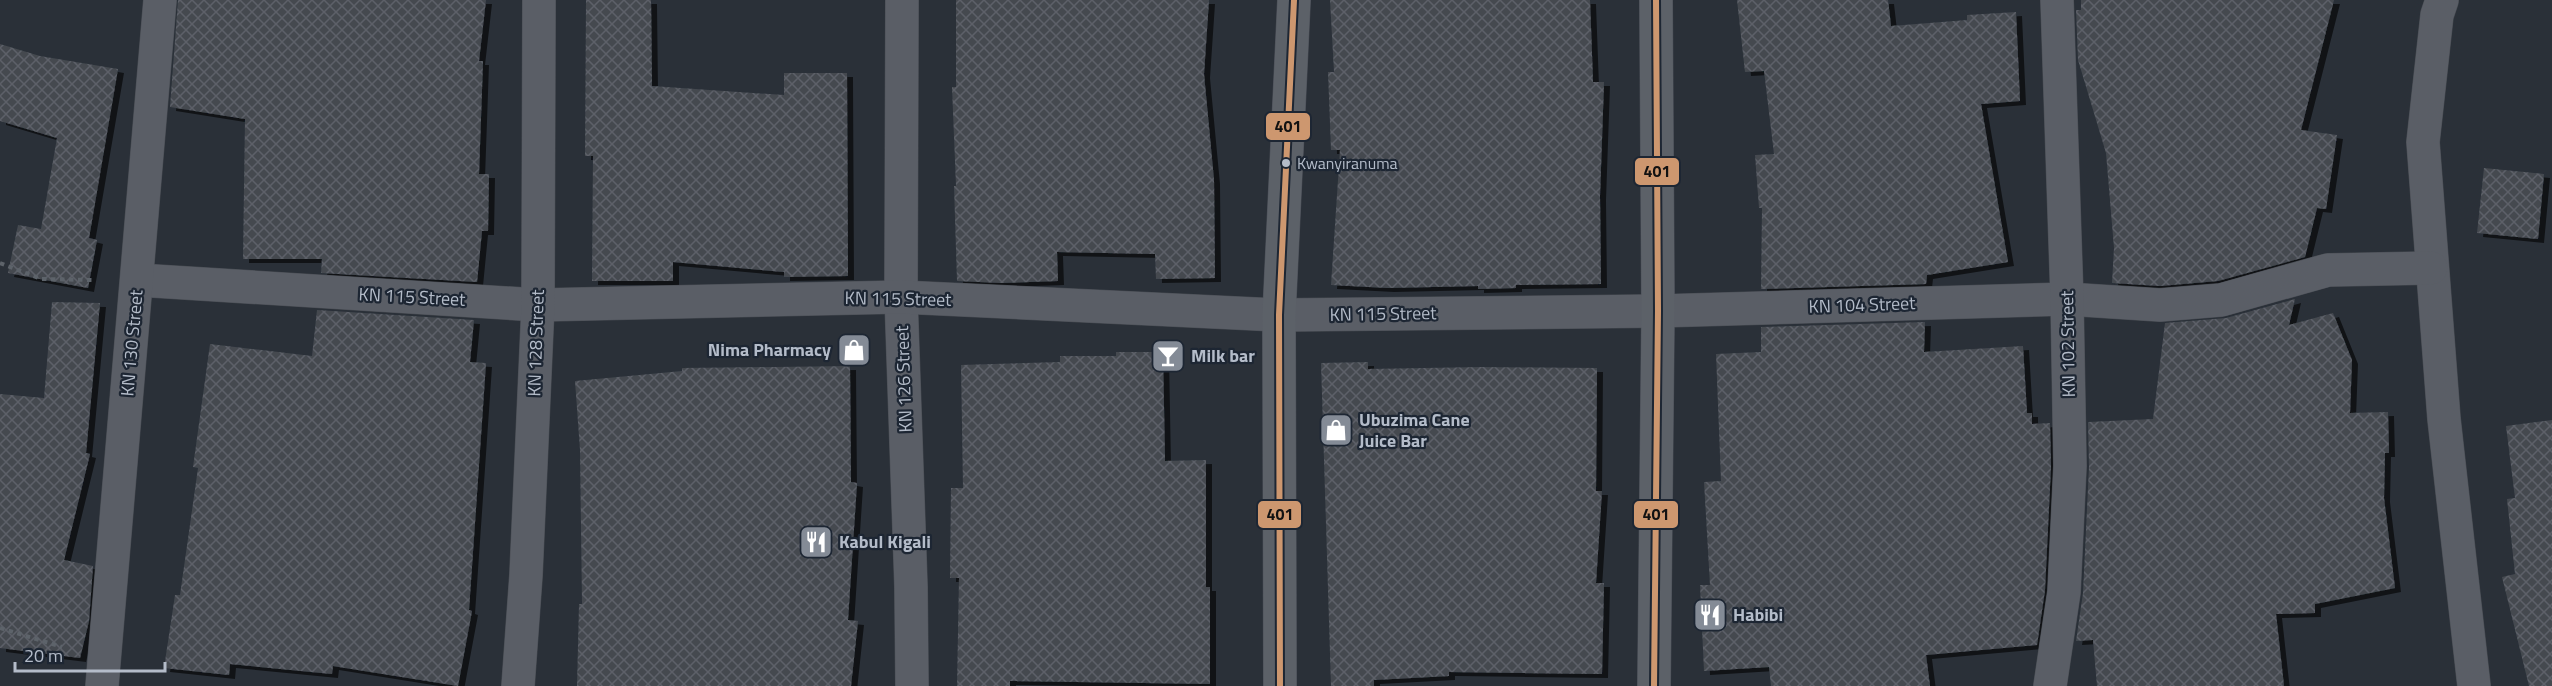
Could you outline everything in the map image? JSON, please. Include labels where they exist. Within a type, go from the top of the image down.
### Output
[{"type":"main road","points":[[1280,686],[1279,315],[1294,0]]},
{"type":"main road","points":[[1654,686],[1658,311],[1656,0]]},
{"type":"street","name":"KN 130 Street","points":[[103,674],[160,0]]},
{"type":"street","name":"KN 128 Street","points":[[518,686],[526,575],[538,305],[539,0]]},
{"type":"street","name":"KN 126 Street","points":[[902,0],[901,297],[912,686]]},
{"type":"street","name":"KN 102 Street","points":[[2050,686],[2064,592],[2070,466],[2057,0]]},
{"type":"street","points":[[2442,0],[2437,15],[2423,142],[2444,419],[2474,686]]},
{"type":"street","name":"KN 104 Street","points":[[1658,311],[2067,299],[2160,305],[2211,301],[2328,270],[2432,268]]},
{"type":"street","name":"KN 115 Street","points":[[138,280],[538,305],[901,297],[1279,315],[1658,311]]},
{"type":"path","points":[[0,263],[41,279],[138,280]]},
{"type":"path","points":[[0,628],[24,633],[103,674]]},
{"type":"building","points":[[178,0],[486,0],[479,61],[483,61],[479,174],[489,174],[488,231],[482,231],[477,282],[321,273],[322,259],[243,259],[245,119],[170,107]]},
{"type":"building","points":[[586,0],[651,0],[652,86],[784,95],[784,73],[847,73],[848,276],[784,277],[784,272],[673,262],[673,281],[592,281],[593,156],[585,156]]},
{"type":"building","points":[[956,0],[1209,0],[1204,74],[1214,180],[1215,278],[1156,279],[1155,254],[1057,252],[1058,281],[1001,283],[957,281],[952,87],[956,87]]},
{"type":"building","points":[[1330,0],[1590,0],[1593,82],[1604,82],[1600,196],[1601,284],[1516,285],[1516,288],[1478,289],[1478,286],[1388,288],[1331,285],[1340,150],[1331,150],[1328,72],[1334,72]]},
{"type":"building","points":[[1737,0],[1888,0],[1891,26],[1967,20],[1967,15],[2016,12],[2020,101],[1981,104],[2008,262],[1927,275],[1926,284],[1761,289],[1762,208],[1759,208],[1755,155],[1774,154],[1764,71],[1745,72]]},
{"type":"building","points":[[2081,0],[2334,0],[2301,130],[2337,135],[2326,209],[2317,208],[2305,257],[2218,281],[2160,286],[2112,283],[2114,248],[2106,153],[2078,60],[2076,10],[2081,10]]},
{"type":"building","points":[[0,44],[40,56],[118,69],[89,238],[97,240],[88,288],[8,273],[18,225],[41,229],[57,138],[0,121]]},
{"type":"building","points":[[2484,168],[2544,174],[2538,239],[2477,233]]},
{"type":"building","points":[[2295,299],[2289,325],[2333,313],[2352,360],[2350,413],[2388,412],[2389,453],[2385,453],[2384,498],[2395,588],[2315,604],[2315,613],[2276,614],[2284,686],[2097,686],[2093,640],[2076,641],[2083,593],[2089,467],[2088,422],[2153,419],[2165,323],[2226,318]]},
{"type":"building","points":[[52,302],[100,303],[86,453],[90,454],[64,560],[93,566],[89,621],[80,658],[0,648],[0,394],[44,398]]},
{"type":"building","points":[[317,310],[474,320],[470,362],[486,363],[469,610],[472,611],[458,686],[333,666],[332,674],[230,664],[229,675],[164,668],[175,595],[180,595],[198,468],[193,467],[210,344],[312,356]]},
{"type":"building","points":[[1925,322],[1924,352],[2023,346],[2027,413],[2032,413],[2032,424],[2050,423],[2051,466],[2045,590],[2037,645],[1926,655],[1930,686],[1771,686],[1769,667],[1704,671],[1700,585],[1710,585],[1704,482],[1721,481],[1716,354],[1761,352],[1761,327]]},
{"type":"building","points":[[1116,352],[1163,352],[1165,461],[1206,460],[1206,587],[1210,587],[1210,684],[1010,681],[1010,686],[957,686],[959,578],[950,578],[951,488],[963,488],[961,365],[1060,362],[1060,356],[1116,356]]},
{"type":"building","points":[[1368,362],[1368,369],[1597,368],[1596,491],[1602,491],[1596,583],[1604,583],[1602,674],[1449,672],[1449,676],[1374,680],[1374,686],[1331,686],[1321,363]]},
{"type":"building","points":[[850,366],[851,482],[857,483],[848,620],[858,621],[851,686],[577,686],[579,604],[582,604],[580,450],[575,381],[682,371],[682,368]]},
{"type":"building","points":[[2552,420],[2552,686],[2529,686],[2502,577],[2515,574],[2507,499],[2515,498],[2506,426]]},
{"type":"transit line","name":"401","points":[[1280,686],[1279,315],[1294,0]]},
{"type":"transit line","name":"401","points":[[1654,686],[1658,311],[1656,0]]},
{"type":"place","name":"Kwanyiranuma","points":[[1286,163]]},
{"type":"place","name":"Nima Pharmacy","points":[[854,350]]},
{"type":"place","name":"Milk bar","points":[[1168,356]]},
{"type":"place","name":"Ubuzima Cane Juice Bar","points":[[1336,430]]},
{"type":"place","name":"Kabul Kigali","points":[[816,542]]},
{"type":"place","name":"Habibi","points":[[1710,615]]}]
